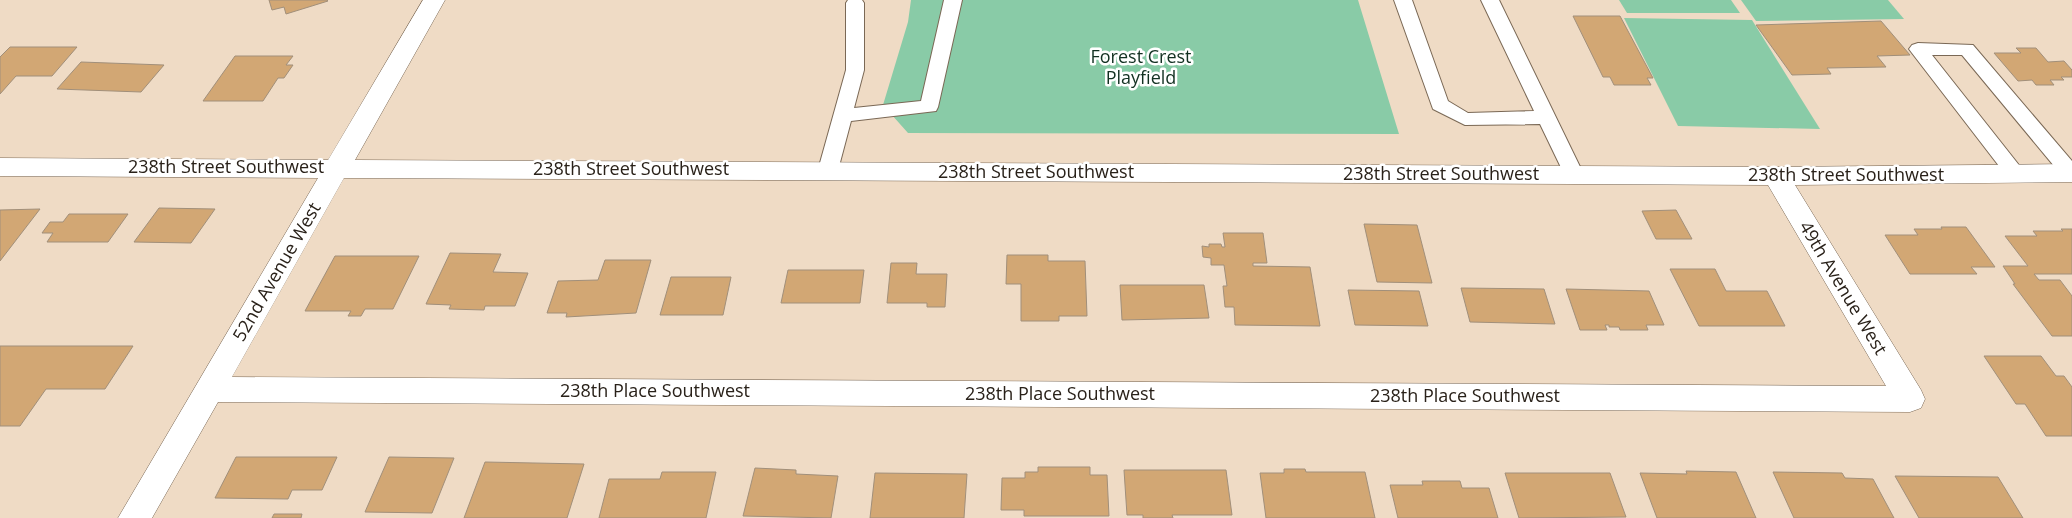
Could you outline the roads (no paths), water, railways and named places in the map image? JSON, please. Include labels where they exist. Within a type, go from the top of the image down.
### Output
[{"type":"street","name":"52nd Avenue West","points":[[134,518],[434,0]]},
{"type":"street","name":"238th Street Southwest","points":[[0,167],[338,167],[1776,176],[2071,173]]},
{"type":"street","name":"49th Avenue West","points":[[1776,176],[1910,399]]},
{"type":"street","name":"238th Place Southwest","points":[[210,389],[1910,399]]},
{"type":"lane","points":[[843,115],[929,107],[953,0]]},
{"type":"lane","points":[[1403,0],[1440,105],[1465,119],[1546,117]]},
{"type":"lane","points":[[1490,0],[1574,175]]},
{"type":"lane","points":[[828,170],[855,70],[856,1]]},
{"type":"lane","points":[[2016,174],[1918,49],[1967,49],[2071,173]]},
{"type":"park label","name":"Forest Crest Playfield","points":[[1141,67]]}]
